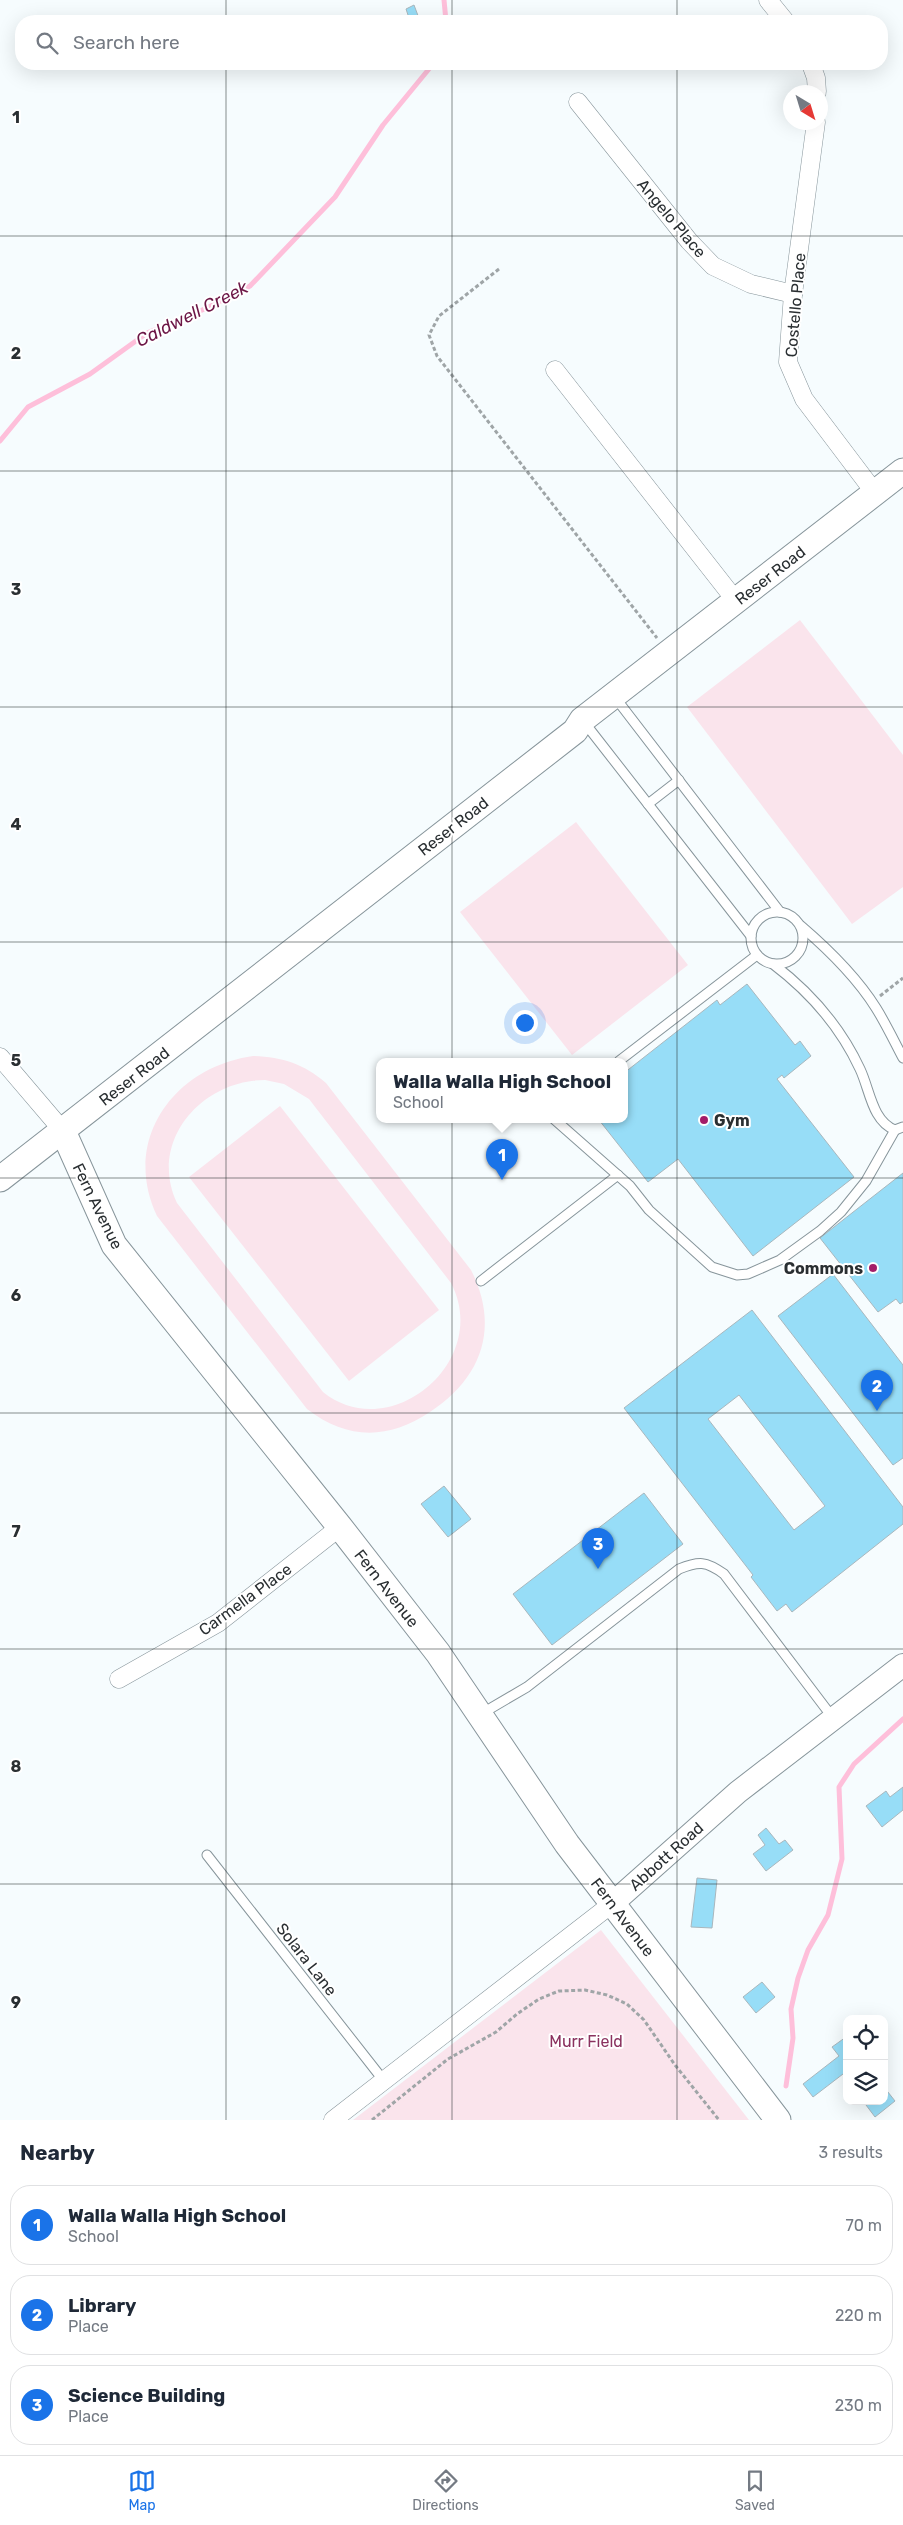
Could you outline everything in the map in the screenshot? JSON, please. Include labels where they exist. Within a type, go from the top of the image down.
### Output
[{"type":"main road","name":"Reser Road","points":[[0,1178],[63,1131],[575,731],[582,720],[670,654],[903,471]]},
{"type":"main road","name":"Fern Avenue","points":[[63,1131],[114,1245],[340,1527],[438,1653],[567,1844],[778,2120]]},
{"type":"street","points":[[768,0],[780,15]]},
{"type":"street","points":[[813,70],[816,85]]},
{"type":"street","name":"Angelo Place","points":[[578,102],[689,241],[713,266],[751,284],[793,294]]},
{"type":"street","name":"Costello Place","points":[[815,130],[793,294],[788,362],[804,399],[875,493]]},
{"type":"street","points":[[555,370],[736,601]]},
{"type":"street","name":"Fern Avenue","points":[[0,1057],[63,1131]]},
{"type":"street","name":"Carmella Place","points":[[120,1680],[218,1623],[340,1527]]},
{"type":"street","name":"Abbott Road","points":[[333,2120],[613,1903],[738,1792],[903,1665]]},
{"type":"lane","points":[[614,696],[780,912]]},
{"type":"lane","points":[[582,720],[751,936]]},
{"type":"lane","points":[[648,804],[678,780]]},
{"type":"lane","points":[[559,1123],[618,1174],[649,1210],[712,1267],[721,1272],[748,1274],[780,1260],[820,1231],[841,1212],[866,1181],[899,1129],[887,1127],[880,1120],[861,1070],[836,1026],[810,995],[773,964],[757,955],[753,949],[751,936],[753,927],[762,916],[780,912],[791,915],[841,963],[872,1002],[903,1058]]},
{"type":"lane","points":[[773,964],[785,963],[797,955],[803,941],[801,926]]},
{"type":"lane","points":[[623,1058],[757,955]]},
{"type":"lane","points":[[481,1281],[618,1174]]},
{"type":"lane","points":[[480,1714],[527,1687],[678,1569],[695,1563],[711,1565],[724,1574],[833,1718]]},
{"type":"lane","name":"Solara Lane","points":[[207,1855],[384,2081]]},
{"type":"path","points":[[499,269],[439,316],[429,335],[437,356],[670,654]]},
{"type":"path","points":[[872,1002],[903,978]]},
{"type":"path","points":[[372,2120],[448,2059],[496,2032],[539,1999],[559,1991],[585,1990],[607,1995],[627,2004],[644,2020],[675,2066],[719,2120]]},
{"type":"green space","points":[[800,620],[903,755],[903,887],[852,924],[687,707]]},
{"type":"green space","points":[[576,822],[688,965],[572,1055],[460,912]]},
{"type":"green space","points":[[253,1056],[274,1058],[301,1066],[318,1076],[326,1083],[471,1270],[480,1291],[484,1311],[484,1331],[481,1350],[473,1367],[462,1383],[448,1398],[430,1412],[414,1421],[399,1428],[368,1433],[352,1431],[337,1426],[307,1409],[157,1216],[148,1188],[146,1160],[151,1135],[162,1112],[178,1091],[200,1075],[225,1063]],"holes":[[[265,1080],[284,1084],[309,1099],[451,1283],[460,1312],[458,1341],[446,1366],[428,1387],[404,1402],[377,1409],[349,1406],[323,1392],[177,1203],[170,1180],[170,1158],[175,1137],[186,1119],[201,1103],[220,1091],[242,1083]]]},
{"type":"green space","points":[[280,1106],[439,1310],[349,1381],[189,1177]]},
{"type":"green space","name":"Murr Field","points":[[601,1930],[749,2120],[353,2120]]},
{"type":"building","points":[[414,5],[418,15],[408,15],[406,9]]},
{"type":"building","name":"Gym","points":[[747,984],[795,1045],[800,1041],[811,1056],[784,1078],[782,1075],[777,1079],[854,1177],[753,1256],[678,1159],[648,1182],[601,1123],[628,1123],[628,1070],[717,1000],[720,1005]]},
{"type":"building","name":"Commons","points":[[903,1173],[903,1302],[900,1304],[896,1299],[878,1312],[820,1238]]},
{"type":"building","points":[[833,1274],[903,1365],[903,1458],[893,1465],[778,1316]]},
{"type":"building","points":[[752,1310],[903,1507],[903,1524],[792,1612],[786,1604],[777,1611],[751,1577],[753,1575],[624,1408]],"holes":[[[739,1395],[825,1506],[794,1530],[708,1419]]]},
{"type":"building","points":[[444,1486],[471,1519],[448,1537],[421,1504]]},
{"type":"building","points":[[644,1493],[683,1544],[552,1645],[513,1594]]},
{"type":"building","points":[[903,1787],[903,1810],[882,1827],[866,1806],[886,1791],[890,1797]]},
{"type":"building","points":[[766,1828],[779,1844],[785,1840],[793,1850],[766,1871],[753,1854],[765,1845],[758,1835]]},
{"type":"building","points":[[697,1878],[717,1880],[712,1928],[691,1927]]},
{"type":"building","points":[[762,1982],[775,1997],[756,2013],[743,1997]]},
{"type":"building","points":[[843,2039],[843,2074],[813,2097],[803,2084],[839,2056],[832,2047]]},
{"type":"building","points":[[888,2092],[895,2101],[875,2117],[866,2105],[888,2105]]},
{"type":"waterway","name":"Caldwell Creek","points":[[444,0],[445,15]]},
{"type":"waterway","name":"Caldwell Creek","points":[[0,441],[28,407],[90,374],[147,333],[207,308],[250,286],[335,197],[383,125],[428,70]]},
{"type":"waterway","points":[[786,2086],[793,2038],[791,2009],[798,1978],[808,1950],[828,1915],[842,1859],[839,1787],[854,1764],[903,1719]]},
{"type":"place","name":"Gym","points":[[704,1120]]},
{"type":"place","name":"Walla Walla High School","points":[[502,1180]]},
{"type":"place","name":"Commons","points":[[873,1268]]},
{"type":"place","name":"Library","points":[[877,1411]]},
{"type":"place","name":"Science Building","points":[[598,1569]]}]
